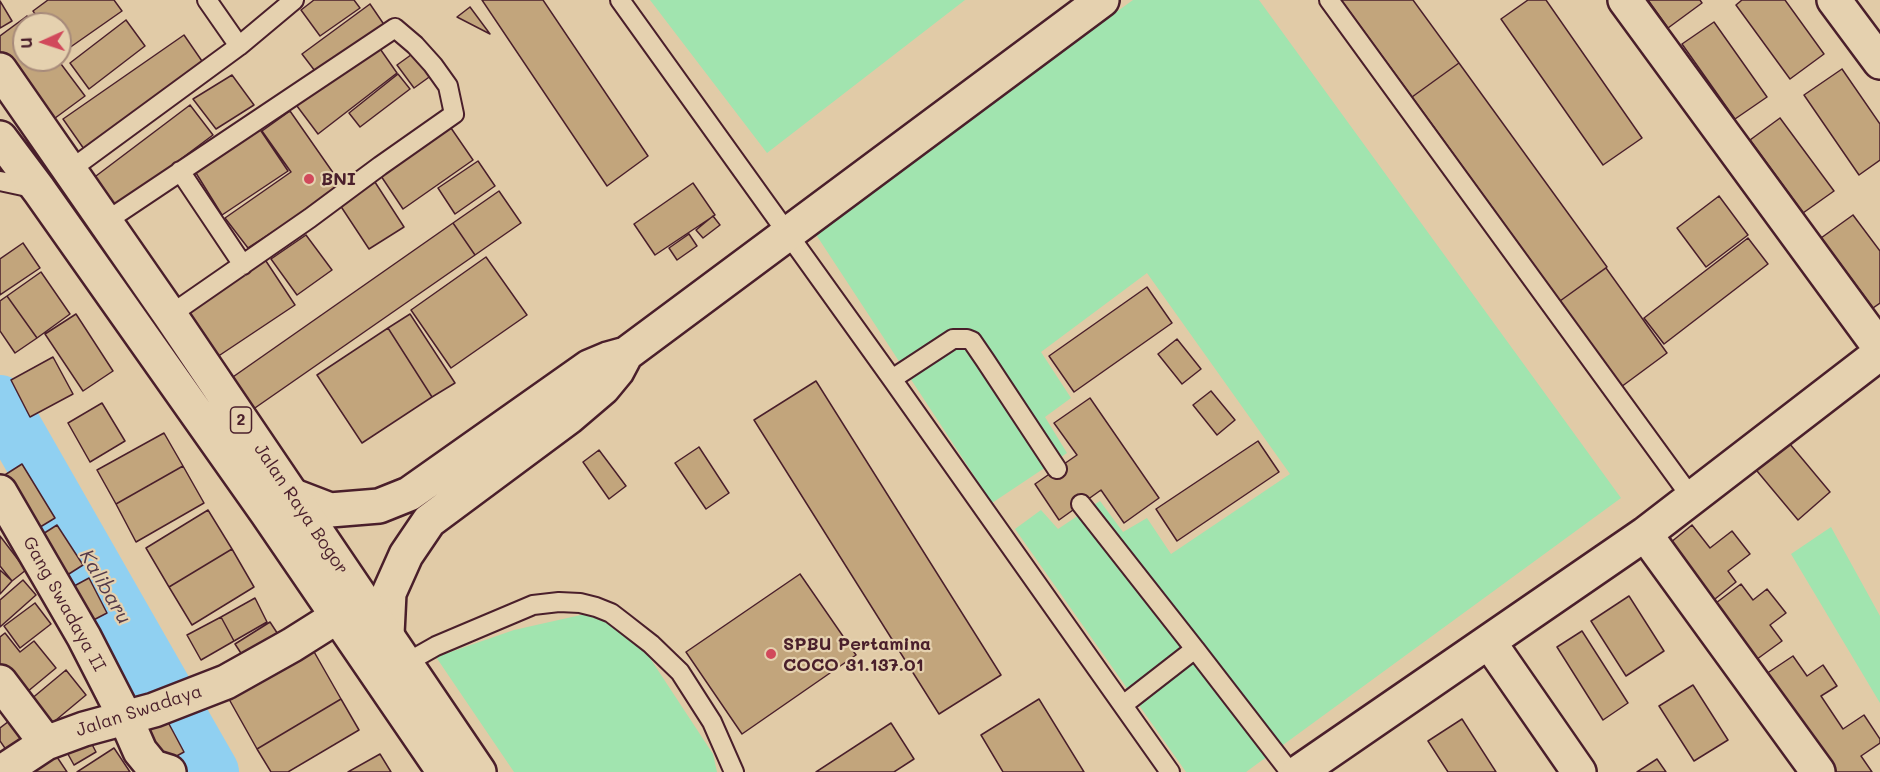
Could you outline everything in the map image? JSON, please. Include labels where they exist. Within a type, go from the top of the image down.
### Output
[{"type":"main road","points":[[279,504],[330,510],[379,506],[409,494],[589,367],[626,354],[1102,0]]},
{"type":"main road","points":[[1625,0],[1880,348]]},
{"type":"main road","points":[[1834,0],[1880,62]]},
{"type":"main road","name":"Jalan Raya Bogor","points":[[0,70],[170,315],[279,504],[338,616],[394,671],[479,772]]},
{"type":"main road","name":"Jalan Raya Bogor","points":[[0,138],[279,504],[387,634],[394,671],[444,772]]},
{"type":"main road","points":[[1299,772],[1645,534],[1880,352]]},
{"type":"main road","points":[[387,634],[389,593],[406,555],[429,521],[569,417],[603,388],[617,371],[626,354]]},
{"type":"main road","name":"Gang Swadaya II","points":[[0,492],[79,628],[140,713],[140,752],[153,766],[169,772]]},
{"type":"main road","points":[[409,494],[429,521]]},
{"type":"main road","points":[[1645,534],[1818,772]]},
{"type":"main road","name":"Jalan Swadaya","points":[[2,772],[46,743],[226,682],[338,616]]},
{"type":"main road","points":[[1488,642],[1579,772]]},
{"type":"main road","points":[[0,682],[46,743]]},
{"type":"lane","points":[[207,0],[239,45]]},
{"type":"lane","points":[[70,170],[239,45],[294,0]]},
{"type":"lane","points":[[620,0],[1170,772]]},
{"type":"lane","points":[[1329,0],[1691,497]]},
{"type":"lane","points":[[105,222],[395,28],[415,45],[448,86],[454,114],[170,315]]},
{"type":"lane","points":[[180,171],[243,265]]},
{"type":"lane","points":[[0,181],[39,189]]},
{"type":"lane","points":[[892,379],[952,339],[964,338],[972,341],[1057,469]]},
{"type":"lane","points":[[1081,504],[1290,772]]},
{"type":"lane","points":[[394,671],[436,646],[533,605],[559,602],[580,603],[596,607],[611,613],[624,623],[651,644],[680,672],[712,723],[734,772]]},
{"type":"lane","points":[[1122,705],[1196,649]]},
{"type":"green space","points":[[650,0],[965,0],[767,153]]},
{"type":"green space","points":[[1133,0],[1259,0],[1621,498],[1246,772],[1186,772],[1015,529],[1041,510],[1058,529],[1100,501],[1123,532],[1147,518],[1171,554],[1290,474],[1147,273],[1041,352],[1071,398],[1045,417],[1067,453],[992,503],[813,230]]},
{"type":"green space","points":[[1831,527],[1880,616],[1880,703],[1791,554]]},
{"type":"green space","points":[[603,610],[644,649],[713,754],[717,772],[514,772],[436,657],[514,630]]},
{"type":"building","points":[[48,0],[114,0],[122,11],[72,46],[72,12],[33,11]]},
{"type":"building","points":[[314,0],[354,0],[360,8],[320,36],[301,10]]},
{"type":"building","points":[[482,0],[543,0],[648,156],[607,186]]},
{"type":"building","points":[[1341,0],[1413,0],[1459,63],[1412,97]]},
{"type":"building","points":[[1528,0],[1546,0],[1642,138],[1603,165],[1501,19]]},
{"type":"building","points":[[1648,0],[1700,0],[1702,3],[1668,28]]},
{"type":"building","points":[[1742,0],[1785,0],[1824,54],[1790,79],[1736,5]]},
{"type":"building","points":[[0,1],[12,21],[0,28]]},
{"type":"building","points":[[370,4],[385,26],[318,75],[302,54]]},
{"type":"building","points":[[470,7],[490,34],[457,17]]},
{"type":"building","points":[[126,20],[145,46],[89,89],[72,66],[72,61]]},
{"type":"building","points":[[1714,22],[1767,97],[1735,119],[1682,44]]},
{"type":"building","points":[[12,27],[12,72],[67,72],[85,96],[47,124],[0,59],[0,36]]},
{"type":"building","points":[[184,35],[204,64],[84,149],[63,119]]},
{"type":"building","points":[[376,43],[397,73],[318,134],[294,102]]},
{"type":"building","points":[[415,52],[432,75],[414,88],[397,65]]},
{"type":"building","points":[[1459,63],[1607,267],[1560,301],[1412,97]]},
{"type":"building","points":[[1842,69],[1880,124],[1880,160],[1859,175],[1804,95]]},
{"type":"building","points":[[398,74],[410,89],[360,127],[349,113]]},
{"type":"building","points":[[232,75],[254,105],[216,129],[193,99]]},
{"type":"building","points":[[190,105],[213,135],[114,209],[92,179]]},
{"type":"building","name":"BNI","points":[[290,111],[343,187],[248,248],[225,218],[291,172],[262,131]]},
{"type":"building","points":[[1780,118],[1834,191],[1803,213],[1750,140]]},
{"type":"building","points":[[257,125],[288,171],[222,215],[196,173]]},
{"type":"building","points":[[451,128],[473,160],[403,209],[381,176]]},
{"type":"building","points":[[478,161],[495,186],[455,214],[438,188]]},
{"type":"building","points":[[373,179],[404,227],[369,249],[338,202]]},
{"type":"building","points":[[693,183],[715,215],[655,255],[634,224]]},
{"type":"building","points":[[499,191],[521,223],[475,255],[453,223]]},
{"type":"building","points":[[1719,196],[1748,235],[1706,267],[1677,228]]},
{"type":"building","points":[[1853,215],[1880,251],[1880,303],[1873,308],[1821,238]]},
{"type":"building","points":[[713,216],[720,225],[703,238],[696,230]]},
{"type":"building","points":[[453,223],[475,255],[252,410],[230,379]]},
{"type":"building","points":[[689,234],[697,246],[677,260],[669,248]]},
{"type":"building","points":[[306,235],[332,270],[297,295],[271,259]]},
{"type":"building","points":[[1748,238],[1768,264],[1664,344],[1644,318]]},
{"type":"building","points":[[23,243],[40,268],[0,295],[0,259]]},
{"type":"building","points":[[262,255],[295,305],[214,359],[184,314]]},
{"type":"building","points":[[486,257],[527,315],[451,368],[411,310]]},
{"type":"building","points":[[1606,268],[1667,353],[1621,387],[1560,301]]},
{"type":"building","points":[[41,272],[70,314],[37,338],[7,296]]},
{"type":"building","points":[[1147,287],[1172,323],[1074,392],[1049,356]]},
{"type":"building","points":[[7,296],[37,338],[15,353],[0,331],[0,301]]},
{"type":"building","points":[[76,314],[113,371],[83,391],[45,334]]},
{"type":"building","points":[[410,314],[455,383],[432,397],[388,328]]},
{"type":"building","points":[[388,328],[432,397],[362,443],[317,375]]},
{"type":"building","points":[[1177,339],[1201,369],[1182,384],[1158,354]]},
{"type":"building","points":[[53,357],[73,394],[30,417],[11,380]]},
{"type":"building","points":[[816,381],[1001,675],[939,714],[754,420]]},
{"type":"building","points":[[1211,391],[1235,420],[1217,435],[1193,405]]},
{"type":"building","points":[[1090,398],[1159,498],[1124,523],[1101,490],[1059,520],[1035,484],[1077,455],[1054,423]]},
{"type":"building","points":[[102,403],[125,441],[90,462],[68,423]]},
{"type":"building","points":[[164,433],[183,466],[116,504],[97,470]]},
{"type":"building","points":[[1784,437],[1830,492],[1798,520],[1752,465]]},
{"type":"building","points":[[1258,441],[1279,472],[1177,541],[1156,509]]},
{"type":"building","points":[[699,447],[729,493],[706,509],[675,463]]},
{"type":"building","points":[[599,450],[626,486],[609,499],[583,462]]},
{"type":"building","points":[[22,464],[55,518],[32,532],[0,478]]},
{"type":"building","points":[[183,466],[204,503],[136,542],[116,504]]},
{"type":"building","points":[[208,510],[232,549],[169,587],[146,548]]},
{"type":"building","points":[[57,525],[83,565],[61,579],[35,539]]},
{"type":"building","points":[[1692,525],[1710,548],[1732,531],[1750,554],[1728,571],[1736,582],[1710,603],[1665,547]]},
{"type":"building","points":[[0,536],[26,570],[12,581],[0,566]]},
{"type":"building","points":[[232,549],[254,587],[192,625],[169,587]]},
{"type":"building","points":[[0,570],[12,581],[0,594]]},
{"type":"building","name":"SPBU Pertamina COCO 31.137.01","points":[[800,574],[856,655],[742,734],[686,652]]},
{"type":"building","points":[[89,578],[107,613],[80,627],[63,592]]},
{"type":"building","points":[[23,580],[36,595],[0,627],[0,600]]},
{"type":"building","points":[[1741,584],[1753,600],[1767,589],[1786,613],[1770,625],[1782,641],[1753,662],[1712,606]]},
{"type":"building","points":[[1629,596],[1664,651],[1626,676],[1591,621]]},
{"type":"building","points":[[255,598],[267,622],[234,641],[221,617]]},
{"type":"building","points":[[35,603],[51,624],[20,648],[4,626]]},
{"type":"building","points":[[221,617],[234,641],[201,660],[187,635]]},
{"type":"building","points":[[270,622],[285,645],[250,667],[235,644]]},
{"type":"building","points":[[1582,631],[1628,703],[1603,720],[1557,647]]},
{"type":"building","points":[[5,633],[20,652],[34,641],[56,668],[21,697],[0,671],[0,637]]},
{"type":"building","points":[[309,643],[341,699],[257,749],[225,692]]},
{"type":"building","points":[[1793,656],[1807,676],[1823,665],[1837,686],[1821,696],[1843,729],[1864,715],[1880,739],[1880,743],[1861,756],[1872,772],[1830,772],[1766,674]]},
{"type":"building","points":[[66,670],[86,695],[50,725],[30,700]]},
{"type":"building","points":[[1693,685],[1728,740],[1694,761],[1659,706]]},
{"type":"building","points":[[341,699],[359,730],[288,772],[271,772],[257,749]]},
{"type":"building","points":[[1039,699],[1084,772],[1003,772],[981,735]]},
{"type":"building","points":[[161,709],[184,752],[160,765],[138,722]]},
{"type":"building","points":[[17,715],[33,736],[9,754],[0,741],[0,728]]},
{"type":"building","points":[[1462,719],[1496,772],[1448,772],[1428,741]]},
{"type":"building","points":[[891,723],[914,759],[894,772],[816,772]]},
{"type":"building","points":[[86,733],[96,752],[74,765],[64,747]]},
{"type":"building","points":[[114,748],[130,772],[77,772]]},
{"type":"building","points":[[53,751],[67,772],[23,772]]},
{"type":"building","points":[[380,754],[391,772],[348,772]]},
{"type":"building","points":[[1657,759],[1666,772],[1637,772]]},
{"type":"waterway","name":"Kalibaru","points":[[0,403],[211,772]]},
{"type":"place","name":"BNI","points":[[309,179]]},
{"type":"place","name":"SPBU Pertamina COCO 31.137.01","points":[[771,654]]}]
